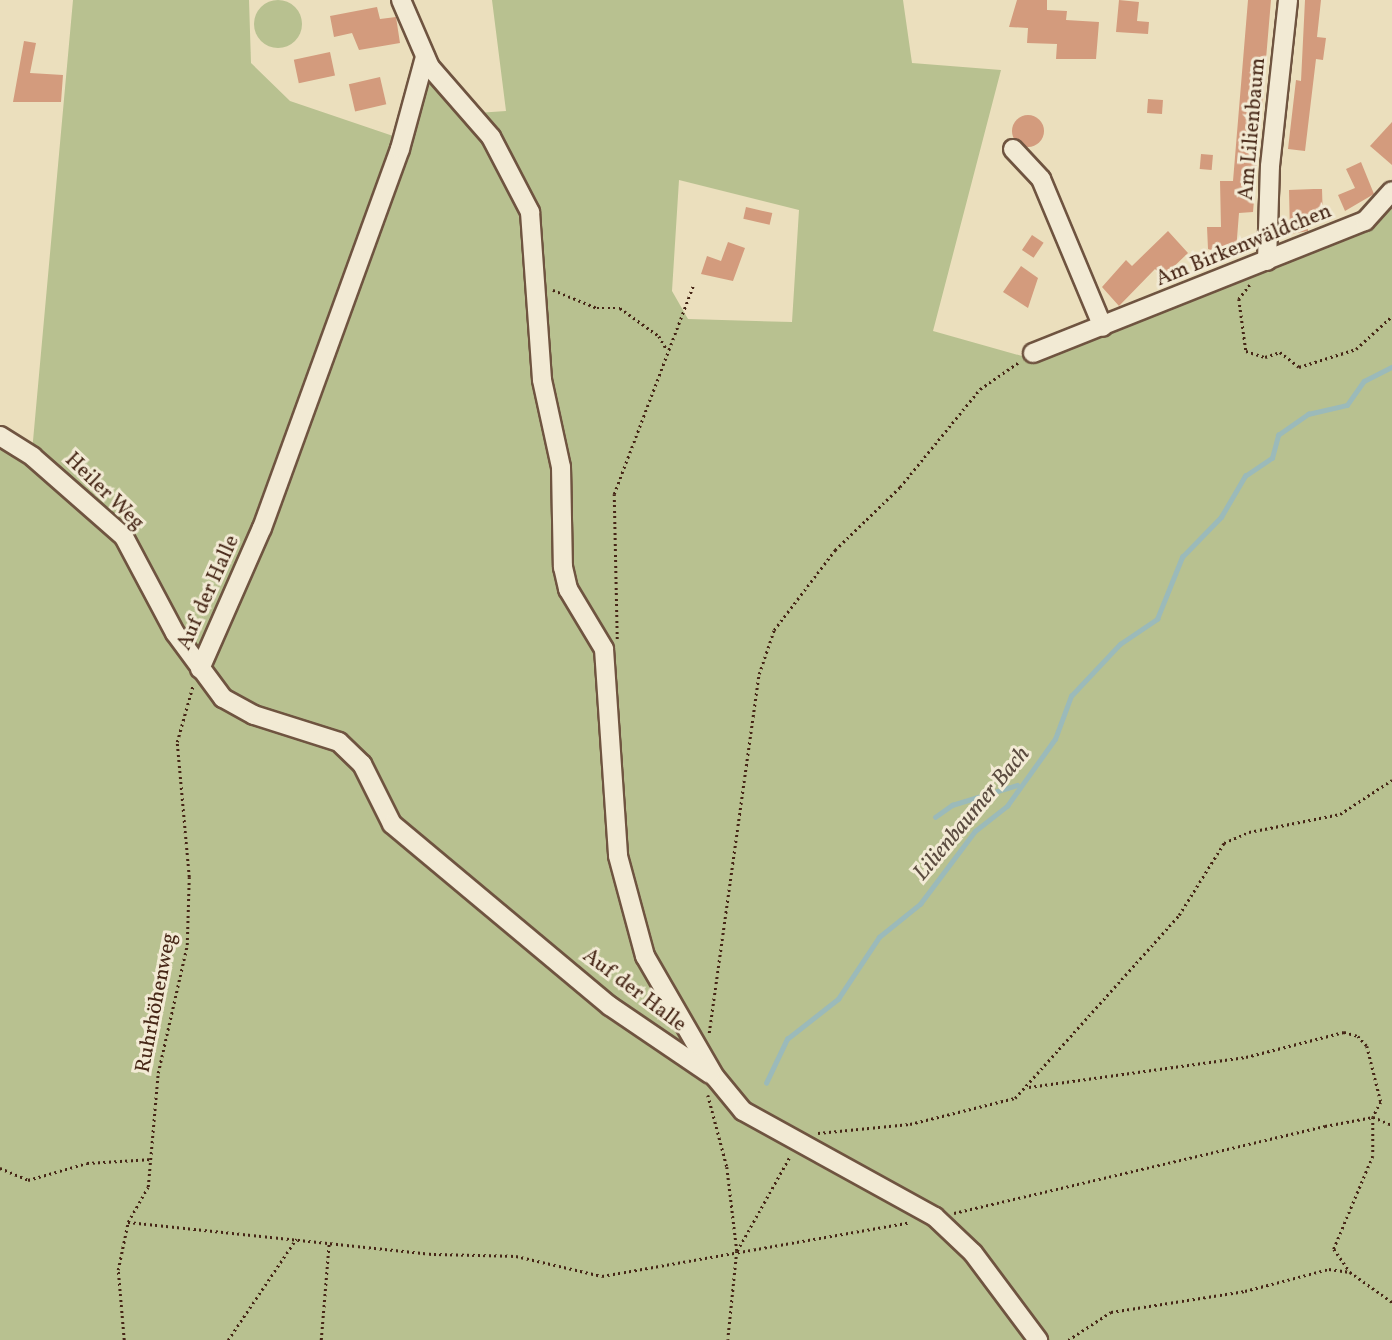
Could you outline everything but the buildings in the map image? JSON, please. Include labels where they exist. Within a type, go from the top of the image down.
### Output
[{"type":"street","name":"Auf der Halle","points":[[401,0],[425,57],[491,136],[530,212],[542,380],[561,467],[563,567],[568,589],[604,649],[620,868],[645,956],[701,1063]]},
{"type":"street","name":"Am Lilienbaum","points":[[1267,261],[1270,166],[1288,0]]},
{"type":"street","name":"Auf der Halle","points":[[425,57],[400,149],[262,528],[200,670],[223,698],[254,715],[339,742],[362,764],[392,824],[610,1006],[701,1063],[743,1111],[936,1217],[973,1253],[1038,1340]]},
{"type":"street","points":[[1013,149],[1041,179],[1103,327]]},
{"type":"street","name":"Am Birkenwäldchen","points":[[1033,352],[1103,327],[1365,221],[1392,191]]},
{"type":"street","name":"Heiler Weg","points":[[0,436],[33,457],[124,537],[200,670]]},
{"type":"path","points":[[1248,269],[1252,278],[1239,299],[1247,351],[1265,357],[1280,352],[1299,367],[1322,365],[1376,336],[1392,316]]},
{"type":"path","points":[[550,284],[555,294],[620,308],[659,336],[667,350]]},
{"type":"path","points":[[617,648],[614,494],[693,286]]},
{"type":"path","points":[[728,1340],[737,1251],[727,1167],[701,1063],[759,674],[774,630],[835,550],[900,487],[980,389],[1033,352]]},
{"type":"path","name":"Ruhrhöhenweg","points":[[124,1340],[118,1270],[128,1222],[148,1187],[153,1159],[158,1073],[190,912],[177,742],[200,670]]},
{"type":"path","points":[[1027,1088],[1060,1041],[1179,915],[1224,843],[1249,832],[1340,814],[1392,780]]},
{"type":"path","points":[[737,1251],[798,1143],[821,1132],[910,1124],[991,1106],[1027,1088],[1246,1057],[1344,1032],[1367,1046],[1381,1102],[1373,1117],[1373,1156],[1334,1249],[1350,1272],[1392,1302]]},
{"type":"path","points":[[128,1222],[329,1242],[516,1256],[602,1276],[936,1217],[1373,1117],[1392,1125]]},
{"type":"path","points":[[0,1168],[28,1180],[86,1163],[153,1159]]},
{"type":"path","points":[[228,1340],[296,1239]]},
{"type":"path","points":[[321,1340],[329,1242]]},
{"type":"path","points":[[1069,1340],[1111,1312],[1137,1305],[1245,1291],[1329,1269],[1350,1272]]},
{"type":"green space","points":[[73,0],[249,0],[251,63],[290,101],[399,138],[420,85],[431,75],[461,105],[534,220],[477,113],[506,111],[492,0],[903,0],[912,63],[1001,70],[933,331],[1029,358],[1267,264],[1392,199],[1392,1340],[0,1340],[0,438],[32,452]],"holes":[[[679,180],[799,210],[792,322],[688,319],[672,291]]]},
{"type":"green space","points":[[278,0],[295,7],[302,24],[295,41],[278,48],[261,41],[254,24],[261,7]]},
{"type":"waterway","name":"Lilienbaumer Bach","points":[[766,1083],[787,1039],[838,999],[879,937],[920,904],[975,831],[1007,806],[1055,739],[1071,696],[1120,644],[1157,619],[1182,557],[1221,517],[1245,476],[1272,458],[1278,435],[1308,414],[1347,405],[1364,381],[1392,367]]},
{"type":"waterway","points":[[935,817],[952,805],[1017,785]]}]
